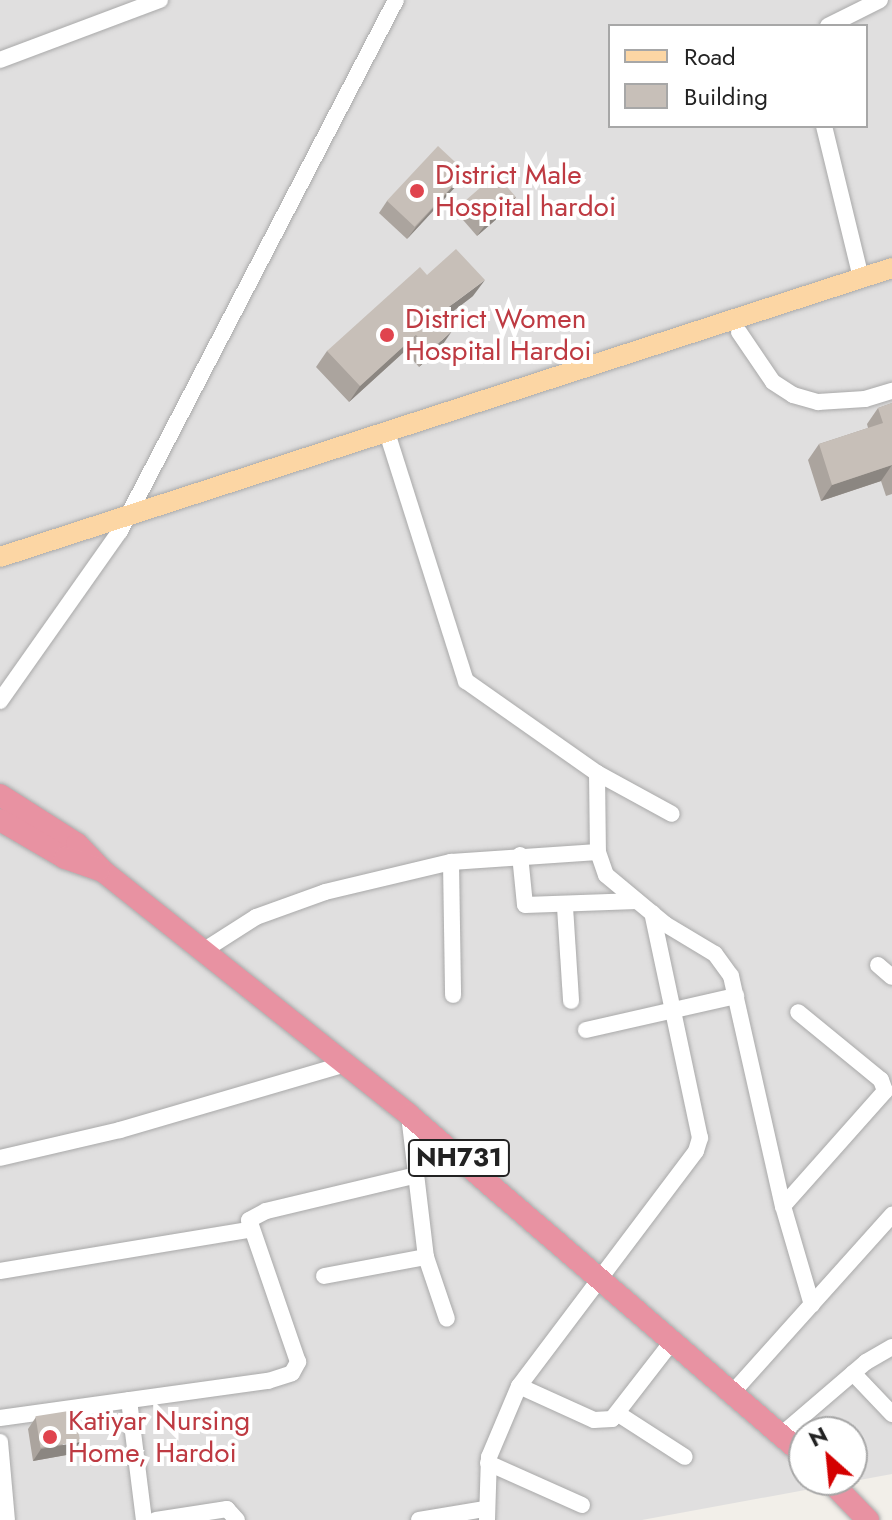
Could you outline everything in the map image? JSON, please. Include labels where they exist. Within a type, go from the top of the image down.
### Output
[{"type":"highway","name":"NH731","points":[[0,795],[77,844],[104,872],[206,949],[409,1115],[788,1440]]},
{"type":"highway","name":"NH731","points":[[0,820],[65,858],[104,872]]},
{"type":"highway","points":[[845,1496],[868,1520]]},
{"type":"main road","points":[[123,523],[892,268]]},
{"type":"main road","points":[[0,557],[390,442],[892,282]]},
{"type":"street","points":[[0,60],[160,0]]},
{"type":"street","points":[[0,701],[123,523],[396,0]]},
{"type":"street","points":[[832,24],[880,0]]},
{"type":"street","points":[[824,128],[861,278]]},
{"type":"street","points":[[739,332],[773,382],[793,395],[818,402],[865,399],[892,391]]},
{"type":"street","points":[[390,442],[466,681],[597,773],[672,814]]},
{"type":"street","points":[[597,773],[598,852],[606,875],[652,913],[715,954],[731,976],[783,1206],[812,1305]]},
{"type":"street","points":[[206,949],[286,905],[451,862],[598,852]]},
{"type":"street","points":[[520,855],[525,905],[565,907],[637,901]]},
{"type":"street","points":[[451,862],[453,995]]},
{"type":"street","points":[[565,907],[571,1001]]},
{"type":"street","points":[[419,1520],[486,1514],[488,1463],[519,1386],[696,1151],[700,1138],[652,913]]},
{"type":"street","points":[[878,965],[892,977]]},
{"type":"street","points":[[586,1030],[736,996]]},
{"type":"street","points":[[783,1206],[885,1091],[881,1080],[798,1012]]},
{"type":"street","points":[[0,1158],[120,1130],[346,1064]]},
{"type":"street","points":[[409,1115],[413,1176],[426,1257],[447,1319]]},
{"type":"street","points":[[0,1418],[268,1381],[296,1369],[249,1230],[255,1214],[413,1176]]},
{"type":"street","points":[[734,1391],[892,1215]]},
{"type":"street","points":[[0,1271],[249,1230]]},
{"type":"street","points":[[324,1276],[426,1257]]},
{"type":"street","points":[[519,1386],[594,1420],[620,1415],[674,1339]]},
{"type":"street","points":[[782,1434],[853,1373],[892,1347]]},
{"type":"street","points":[[853,1373],[892,1414]]},
{"type":"street","points":[[129,1400],[144,1520]]},
{"type":"street","points":[[620,1415],[685,1457]]},
{"type":"street","points":[[0,1442],[7,1520]]},
{"type":"street","points":[[488,1463],[582,1505]]},
{"type":"street","points":[[156,1520],[227,1509],[237,1520]]},
{"type":"shaded area","points":[[0,0],[892,0],[892,1474],[868,1478],[868,1416],[788,1416],[788,1493],[642,1520],[0,1520]]},
{"type":"building","points":[[438,146],[466,172],[415,227],[387,201]]},
{"type":"building","points":[[496,174],[516,197],[485,223],[466,200]]},
{"type":"building","points":[[456,249],[485,280],[438,315],[452,331],[430,351],[416,335],[360,386],[327,351],[420,267],[427,275]]},
{"type":"building","points":[[892,403],[892,465],[832,485],[819,444],[883,423],[878,408]]},
{"type":"building","points":[[75,1410],[80,1442],[40,1448],[35,1416]]},
{"type":"place","name":"District Male Hospital hardoi","points":[[417,191]]},
{"type":"place","name":"District Women Hospital Hardoi","points":[[387,335]]},
{"type":"place","name":"Katiyar Nursing Home, Hardoi","points":[[50,1437]]}]
